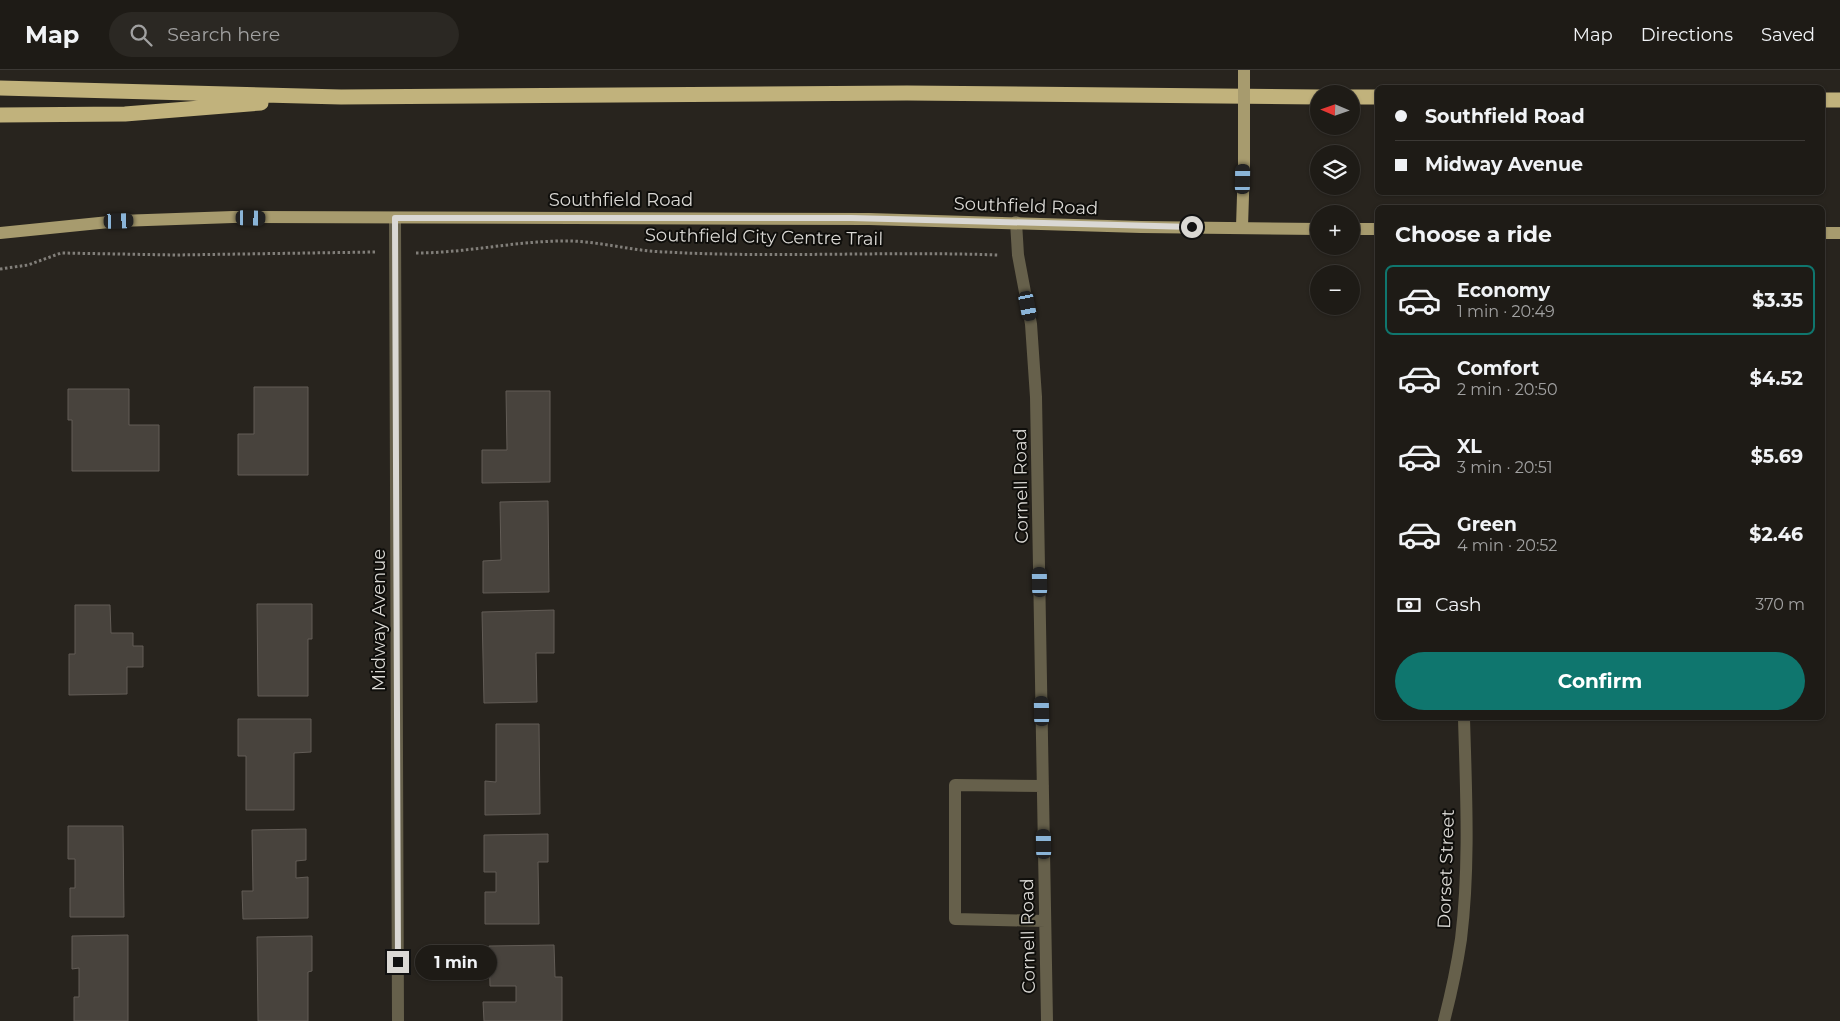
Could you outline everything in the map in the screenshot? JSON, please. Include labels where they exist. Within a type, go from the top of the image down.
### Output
[{"type":"highway","points":[[0,88],[342,97],[907,93],[1310,97]]},
{"type":"highway","points":[[0,115],[125,114],[342,97]]},
{"type":"highway","points":[[1360,97],[1375,97]]},
{"type":"highway","points":[[1825,100],[1840,100]]},
{"type":"main road","points":[[1242,227],[1244,70]]},
{"type":"main road","name":"Southfield Road","points":[[0,233],[91,224],[187,218],[756,218],[1016,222],[1141,227],[1310,229]]},
{"type":"main road","points":[[1360,229],[1375,230]]},
{"type":"main road","points":[[1825,233],[1840,233]]},
{"type":"street","name":"Midway Avenue","points":[[395,218],[398,1021]]},
{"type":"street","name":"Cornell Road","points":[[1016,222],[1018,255],[1031,324],[1036,389],[1047,1021]]},
{"type":"street","name":"Dorset Street","points":[[1444,1021],[1461,939],[1465,894],[1467,841],[1464,720]]},
{"type":"street","points":[[1043,786],[955,785],[955,919],[1045,921]]},
{"type":"path","name":"Southfield City Centre Trail","points":[[412,253],[466,252],[569,241],[664,252],[825,255],[916,252],[997,254]]},
{"type":"path","points":[[0,269],[28,264],[61,253],[176,255],[377,252]]},
{"type":"building","points":[[254,387],[308,387],[308,475],[238,475],[238,434],[254,434]]},
{"type":"building","points":[[68,389],[129,389],[129,425],[159,425],[159,471],[72,471],[72,420],[68,420]]},
{"type":"building","points":[[506,391],[550,391],[550,482],[482,483],[482,450],[507,450]]},
{"type":"building","points":[[548,501],[549,592],[483,593],[483,561],[501,560],[500,502]]},
{"type":"building","points":[[257,604],[312,604],[312,639],[308,639],[308,696],[258,696]]},
{"type":"building","points":[[75,605],[110,605],[111,633],[133,633],[133,646],[143,646],[143,667],[127,667],[127,694],[69,695],[69,654],[75,654]]},
{"type":"building","points":[[554,610],[554,653],[536,653],[537,702],[484,703],[482,612]]},
{"type":"building","points":[[238,719],[311,719],[311,752],[294,753],[294,810],[246,810],[246,756],[238,756]]},
{"type":"building","points":[[496,724],[539,724],[540,814],[485,815],[485,781],[496,782]]},
{"type":"building","points":[[68,826],[123,826],[124,917],[70,917],[70,888],[75,888],[75,859],[68,859]]},
{"type":"building","points":[[306,829],[306,860],[296,861],[296,878],[308,877],[308,918],[243,919],[242,891],[253,891],[252,830]]},
{"type":"building","points":[[548,834],[548,862],[538,862],[539,924],[485,924],[485,892],[496,892],[496,872],[484,872],[484,835]]},
{"type":"building","points":[[128,935],[128,1021],[74,1021],[74,997],[79,997],[79,968],[72,969],[72,936]]},
{"type":"building","points":[[312,936],[312,971],[308,972],[308,1021],[258,1021],[257,937]]},
{"type":"building","points":[[554,945],[555,977],[562,977],[562,1021],[484,1021],[483,1002],[516,1002],[516,986],[490,986],[489,946]]},
{"type":"route","points":[[398,962],[395,218],[851,218],[1192,227]]}]
